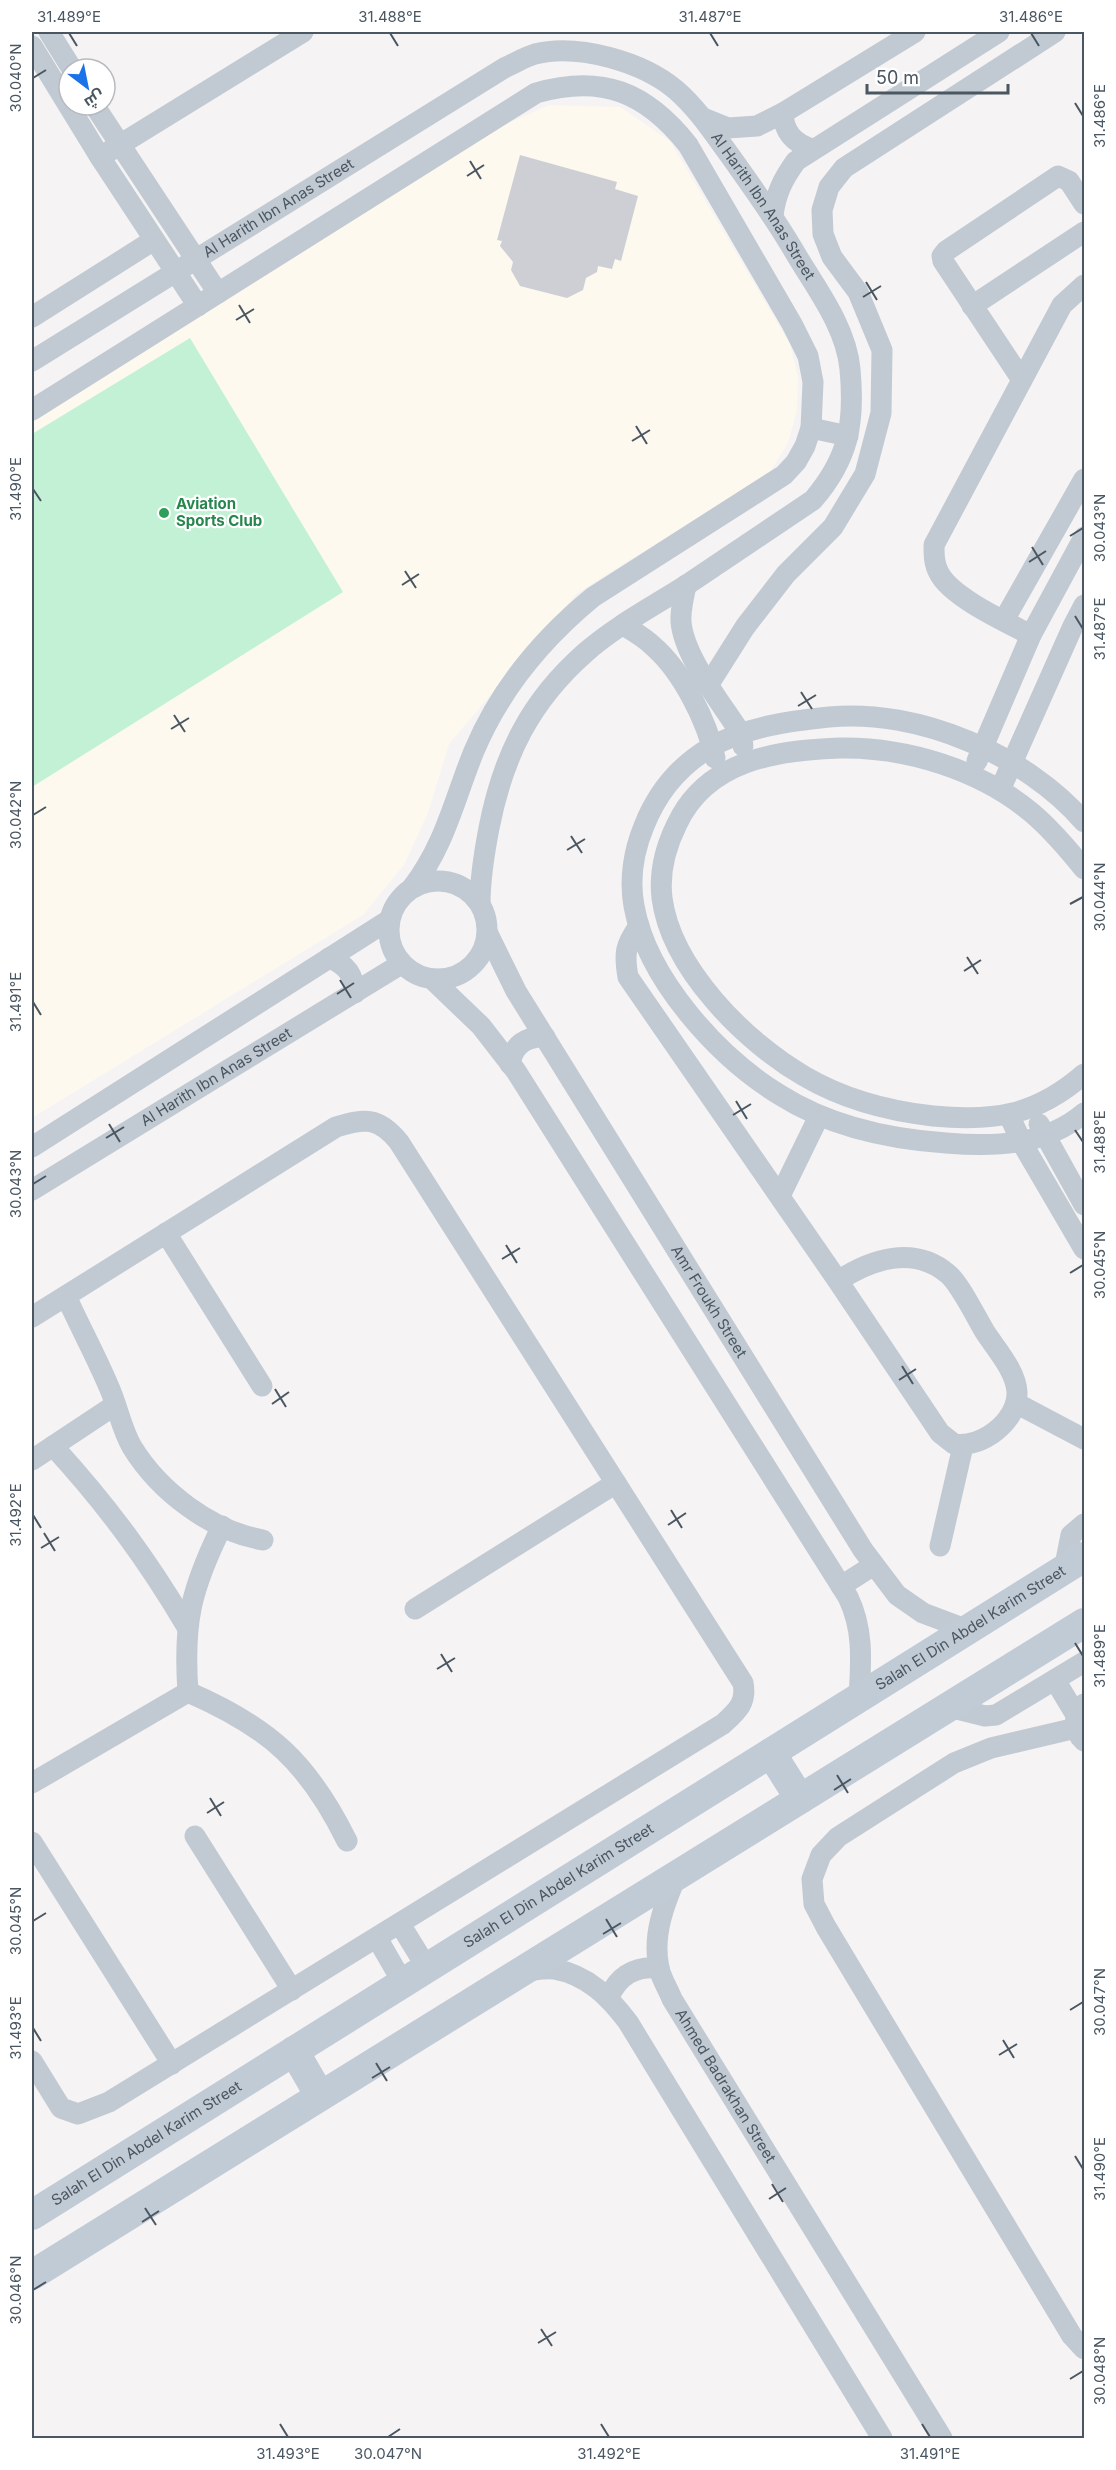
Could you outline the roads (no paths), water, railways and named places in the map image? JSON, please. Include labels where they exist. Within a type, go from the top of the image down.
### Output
[{"type":"main road","name":"Salah El Din Abdel Karim Street","points":[[32,2215],[1074,1563]]},
{"type":"main road","points":[[32,2275],[1084,1623]]},
{"type":"main road","points":[[771,1753],[800,1799]]},
{"type":"main road","points":[[294,2051],[320,2096]]},
{"type":"street","points":[[49,32],[65,57]]},
{"type":"street","points":[[100,157],[303,32]]},
{"type":"street","points":[[703,118],[728,128],[757,126],[783,113],[915,32]]},
{"type":"street","points":[[773,215],[776,196],[784,177],[796,161],[999,32]]},
{"type":"street","points":[[709,684],[745,627],[786,574],[832,527],[865,474],[881,413],[882,350],[858,292],[832,257],[823,234],[822,210],[829,187],[844,168],[1056,32]]},
{"type":"street","points":[[32,46],[100,157],[198,306]]},
{"type":"street","name":"Al Harith Ibn Anas Street","points":[[32,361],[506,67],[535,54],[561,52],[590,54],[618,60],[646,72],[675,89],[703,118],[773,215],[831,314],[845,345],[850,368],[851,412],[848,436],[841,459],[829,481],[813,500],[623,624],[587,651],[560,676],[537,704],[518,735],[504,769],[494,804],[483,857],[480,904]]},
{"type":"street","name":"Al Harith Ibn Anas Street","points":[[32,410],[536,93],[571,85],[590,84],[613,89],[635,98],[673,126],[688,145],[792,324],[808,356],[813,382],[811,428],[805,446],[796,462],[784,476],[593,597],[565,621],[537,650],[513,681],[492,715],[474,751],[438,848],[412,888]]},
{"type":"street","points":[[783,113],[784,123],[794,141],[813,149]]},
{"type":"street","points":[[102,117],[218,294]]},
{"type":"street","points":[[1022,380],[972,306],[942,256],[946,251],[1058,176],[1069,181],[1084,204]]},
{"type":"street","points":[[972,306],[1084,232]]},
{"type":"street","points":[[32,317],[154,240]]},
{"type":"street","points":[[1031,636],[952,591],[939,574],[934,560],[934,546],[1062,305],[1084,285]]},
{"type":"street","points":[[811,428],[848,436]]},
{"type":"street","points":[[1004,620],[1084,479]]},
{"type":"street","points":[[971,775],[1031,636],[1084,537]]},
{"type":"street","points":[[686,585],[681,620],[684,638],[693,659],[741,734],[745,761]]},
{"type":"street","points":[[1000,790],[1084,605]]},
{"type":"street","points":[[623,624],[654,646],[675,672],[698,709],[712,746],[719,775]]},
{"type":"street","points":[[1084,822],[1067,802],[1013,763],[939,730],[880,718],[840,716],[790,721],[741,734],[712,746],[676,775],[649,813],[637,846],[632,880],[633,904],[639,926],[663,976],[681,1005],[710,1039],[743,1070],[780,1096],[819,1116],[869,1132],[919,1141],[970,1145],[1022,1143],[1044,1136],[1084,1113]]},
{"type":"street","points":[[1084,868],[1061,840],[1031,812],[1000,790],[971,775],[916,756],[860,748],[802,749],[745,761],[719,775],[698,794],[681,816],[673,832],[663,868],[662,896],[667,923],[692,969],[723,1011],[761,1047],[805,1077],[853,1099],[903,1113],[956,1118],[1009,1115],[1032,1108],[1063,1093],[1084,1074]]},
{"type":"street","points":[[442,881],[457,884],[470,892],[480,904],[486,918],[488,934],[484,950],[476,963],[464,973],[449,979],[433,980],[410,972],[401,964],[390,944],[389,920],[398,902],[412,888],[427,882],[442,881]]},
{"type":"street","points":[[32,1147],[389,920]]},
{"type":"street","points":[[639,926],[628,942],[625,959],[628,976],[940,1433],[946,1440],[963,1446],[972,1444],[994,1431],[1012,1412],[1017,1393],[1011,1373],[950,1275],[925,1262],[900,1257],[867,1264],[838,1281]]},
{"type":"street","name":"Amr Froukh Street","points":[[488,934],[516,991],[874,1565],[897,1595],[923,1613],[968,1630]]},
{"type":"street","points":[[329,958],[337,961],[348,971],[352,977],[355,993]]},
{"type":"street","name":"Al Harith Ibn Anas Street","points":[[32,1190],[401,964]]},
{"type":"street","points":[[433,980],[481,1026],[510,1064],[842,1586],[857,1616],[861,1639],[859,1698]]},
{"type":"street","points":[[510,1064],[514,1050],[525,1040],[531,1037],[545,1038]]},
{"type":"street","points":[[1032,1108],[1044,1136],[1084,1205]]},
{"type":"street","points":[[1009,1115],[1022,1143],[1084,1249]]},
{"type":"street","points":[[780,1196],[819,1116]]},
{"type":"street","points":[[32,1317],[336,1127],[357,1121],[376,1122],[390,1131],[399,1142],[743,1683],[745,1696],[739,1709],[723,1724],[110,2102],[78,2114],[61,2108],[32,2061]]},
{"type":"street","points":[[166,1233],[262,1386]]},
{"type":"street","points":[[66,1296],[111,1390],[119,1419],[132,1446],[149,1471],[193,1510],[222,1526],[251,1538],[263,1540]]},
{"type":"street","points":[[1016,1403],[1084,1439]]},
{"type":"street","points":[[32,1460],[115,1406]]},
{"type":"street","points":[[53,1446],[126,1532],[158,1578],[187,1627]]},
{"type":"street","points":[[940,1546],[963,1446]]},
{"type":"street","points":[[415,1609],[616,1483]]},
{"type":"street","points":[[1074,1563],[1071,1535],[1084,1524]]},
{"type":"street","points":[[188,1692],[185,1648],[191,1604],[204,1562],[222,1526]]},
{"type":"street","points":[[842,1586],[874,1565]]},
{"type":"street","points":[[949,1707],[985,1716],[996,1715],[1055,1680],[1082,1669]]},
{"type":"street","points":[[1055,1680],[1080,1722],[991,1748],[954,1763],[838,1837],[820,1855],[812,1879],[814,1905],[826,1927],[1072,2336],[1084,2349]]},
{"type":"street","points":[[32,1783],[188,1692]]},
{"type":"street","points":[[188,1692],[221,1706],[254,1725],[284,1749],[314,1784],[330,1808],[346,1841]]},
{"type":"street","points":[[195,1836],[292,1990]]},
{"type":"street","points":[[32,1842],[172,2064]]},
{"type":"street","name":"Ahmed Badrakhan Street","points":[[677,1875],[664,1905],[657,1936],[659,1968],[672,1999],[942,2439]]},
{"type":"street","points":[[400,1924],[415,1975]]},
{"type":"street","points":[[377,1938],[415,1975]]},
{"type":"street","points":[[609,1997],[614,1986],[623,1976],[646,1967],[659,1968]]},
{"type":"street","points":[[523,1971],[554,1969],[584,1979],[609,1997],[628,2022],[882,2439]]},
{"type":"place","name":"Aviation Sports Club","points":[[164,513]]}]
